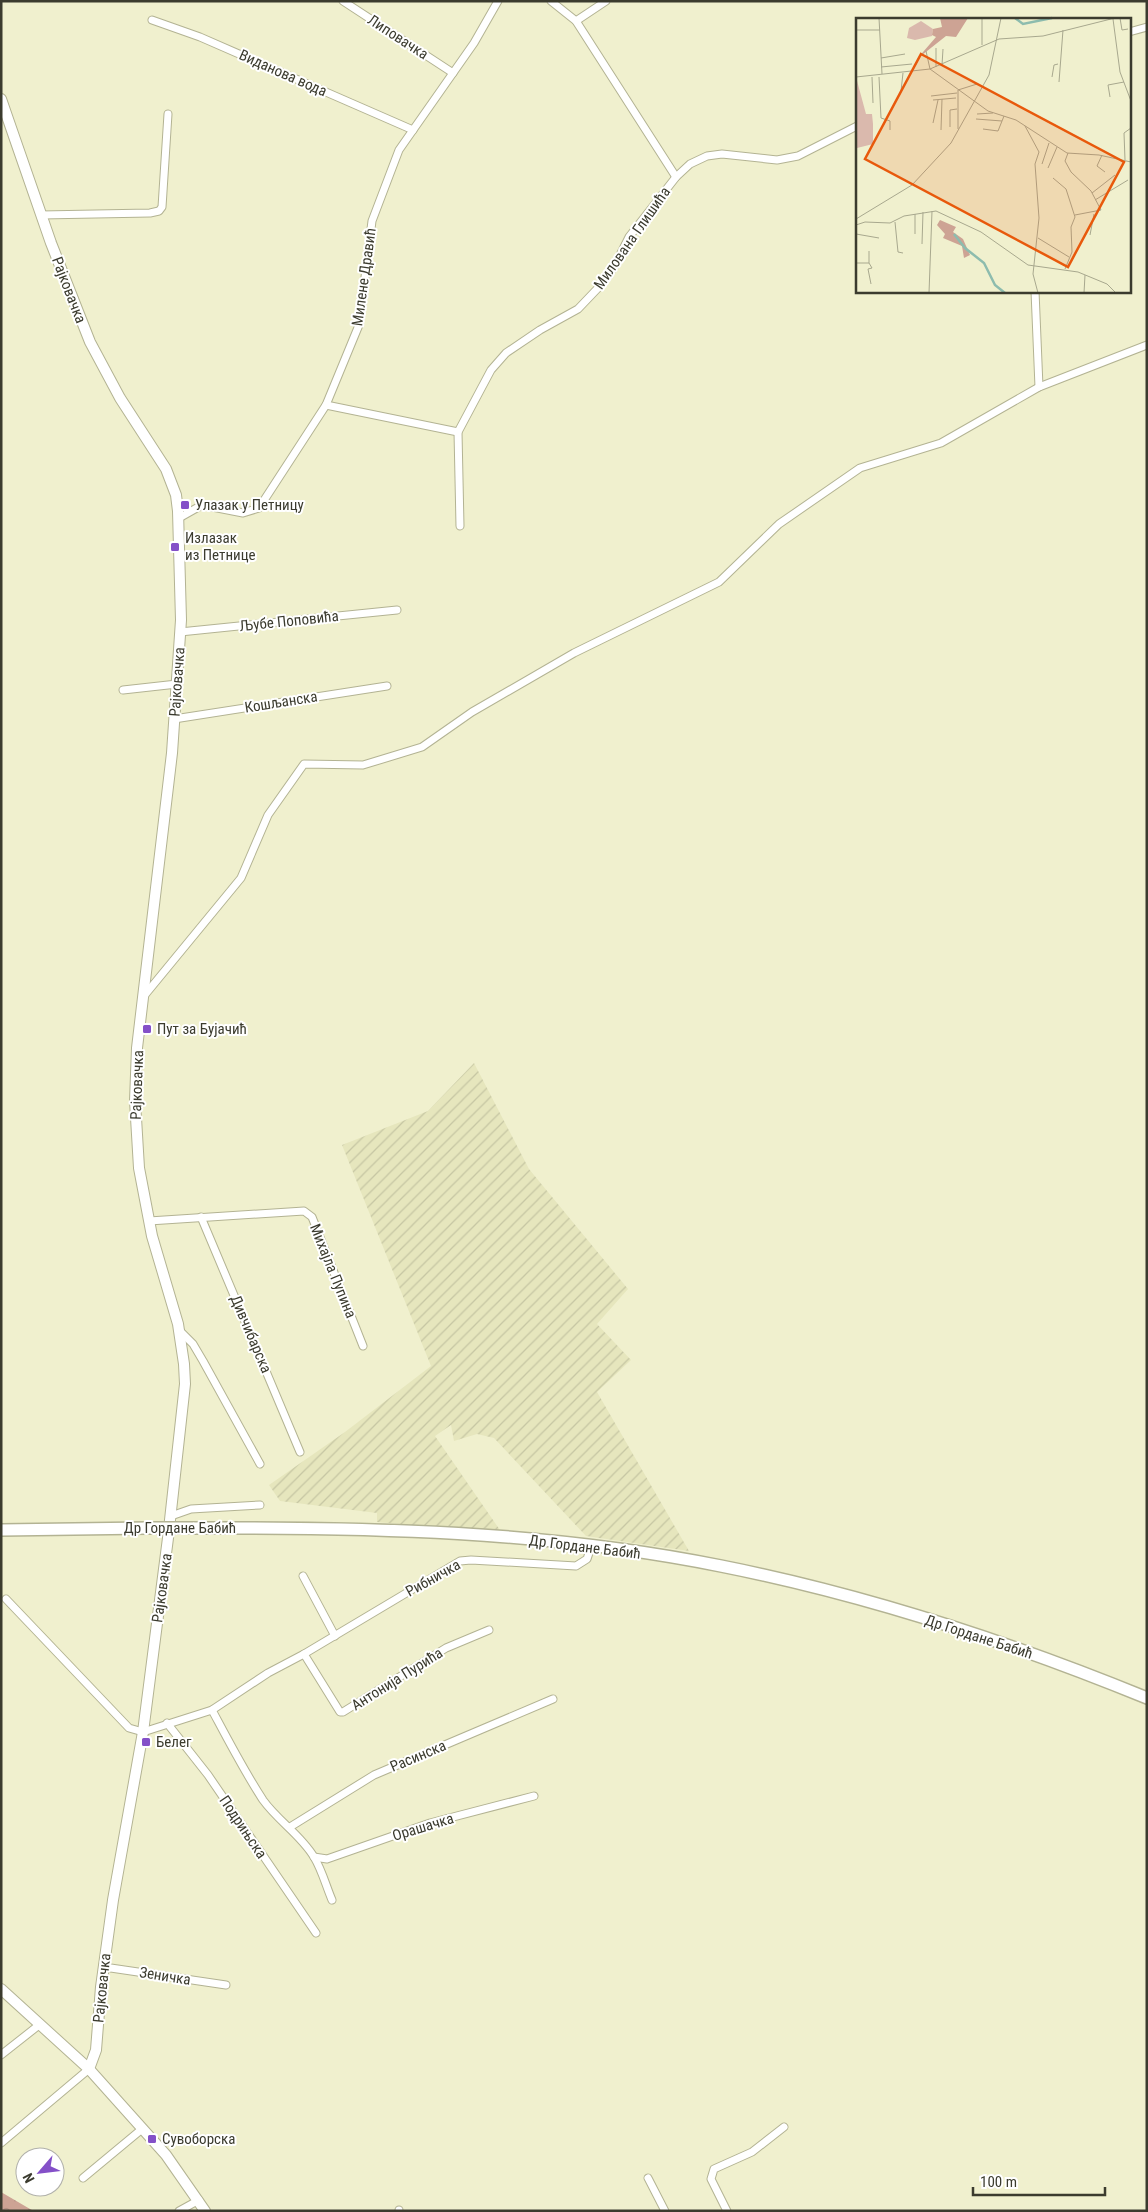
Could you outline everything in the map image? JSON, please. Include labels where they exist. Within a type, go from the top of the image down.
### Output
[{"type":"main road","name":"Рајковачка","points":[[1,99],[41,215],[79,314],[100,363],[129,413],[166,469],[176,495],[179,518],[180,632],[177,684],[166,810],[138,1048],[135,1108],[137,1158],[149,1221],[179,1329],[185,1384],[171,1516],[143,1732],[113,1900],[96,2050],[89,2069]]},
{"type":"main road","name":"Др Гордане Бабић","points":[[1,1530],[147,1528],[383,1530],[506,1538],[590,1546],[722,1566],[851,1597],[957,1628],[1022,1650],[1147,1698]]},
{"type":"main road","points":[[1,1989],[38,2025],[89,2069],[166,2156],[205,2211]]},
{"type":"street","name":"Липовачка","points":[[343,1],[453,73]]},
{"type":"street","name":"Милене Дравић","points":[[179,518],[202,505],[243,513],[259,508],[326,405],[359,324],[372,221],[399,150],[474,43],[498,1]]},
{"type":"street","points":[[551,1],[576,21],[676,177]]},
{"type":"street","points":[[576,21],[606,1]]},
{"type":"street","name":"Виданова вода","points":[[152,20],[200,37],[413,130]]},
{"type":"street","points":[[1130,32],[1147,27]]},
{"type":"street","points":[[41,215],[150,213],[159,210],[162,207],[168,114]]},
{"type":"street","name":"Милована Глишића","points":[[460,526],[458,432],[491,370],[506,353],[540,330],[578,309],[583,304],[614,267],[629,237],[676,177],[690,164],[707,156],[722,154],[777,160],[798,156],[856,127]]},
{"type":"street","points":[[1035,292],[1039,387]]},
{"type":"street","points":[[144,996],[241,878],[268,815],[304,764],[363,765],[422,747],[472,712],[574,654],[718,582],[779,524],[860,468],[941,443],[1039,387],[1147,345]]},
{"type":"street","points":[[326,405],[458,432]]},
{"type":"street","name":"Љубе Поповића","points":[[180,632],[397,610]]},
{"type":"street","points":[[123,690],[177,684]]},
{"type":"street","name":"Кошљанска","points":[[174,718],[388,686]]},
{"type":"street","name":"Михајла Пупина","points":[[149,1221],[304,1211],[312,1217],[363,1346]]},
{"type":"street","name":"Дивчибарска","points":[[201,1217],[300,1452]]},
{"type":"street","points":[[179,1329],[193,1344],[203,1360],[260,1464]]},
{"type":"street","points":[[171,1516],[191,1509],[260,1505]]},
{"type":"street","name":"Рибничка","points":[[143,1732],[212,1710],[268,1673],[335,1636],[460,1561],[576,1566],[587,1559],[590,1546]]},
{"type":"street","points":[[303,1576],[335,1636]]},
{"type":"street","points":[[6,1599],[129,1728],[143,1732]]},
{"type":"street","name":"Антонија Пурића","points":[[304,1654],[340,1712],[343,1712],[446,1648],[489,1630]]},
{"type":"street","name":"Расинска","points":[[290,1827],[374,1775],[553,1699]]},
{"type":"street","points":[[212,1710],[249,1779],[272,1811],[290,1827],[314,1857],[332,1900]]},
{"type":"street","name":"Подрињска","points":[[167,1723],[208,1775],[316,1933]]},
{"type":"street","name":"Орашачка","points":[[314,1857],[327,1859],[430,1823],[534,1796]]},
{"type":"street","name":"Зеничка","points":[[104,1967],[226,1985]]},
{"type":"street","points":[[1,2055],[38,2025]]},
{"type":"street","points":[[1,2143],[89,2069]]},
{"type":"street","points":[[727,2211],[711,2179],[714,2169],[752,2152],[784,2127]]},
{"type":"street","points":[[83,2178],[142,2129]]},
{"type":"street","points":[[648,2178],[665,2211]]},
{"type":"street","points":[[179,2211],[199,2200]]},
{"type":"shaded area","points":[[474,1063],[529,1169],[628,1289],[597,1324],[631,1360],[597,1392],[689,1551],[586,1536],[494,1438],[477,1434],[454,1441],[451,1425],[435,1436],[502,1533],[377,1522],[377,1513],[280,1501],[269,1485],[345,1432],[431,1366],[342,1145],[428,1111]]},
{"type":"green space","points":[[1,2192],[30,2209],[34,2211],[1,2211]]},
{"type":"place","name":"Улазак у Петницу","points":[[185,505]]},
{"type":"place","name":"Излазак из Петнице","points":[[175,547]]},
{"type":"place","name":"Пут за Бујачић","points":[[147,1029]]},
{"type":"place","name":"Белег","points":[[146,1742]]},
{"type":"place","name":"Сувоборска","points":[[152,2139]]}]
